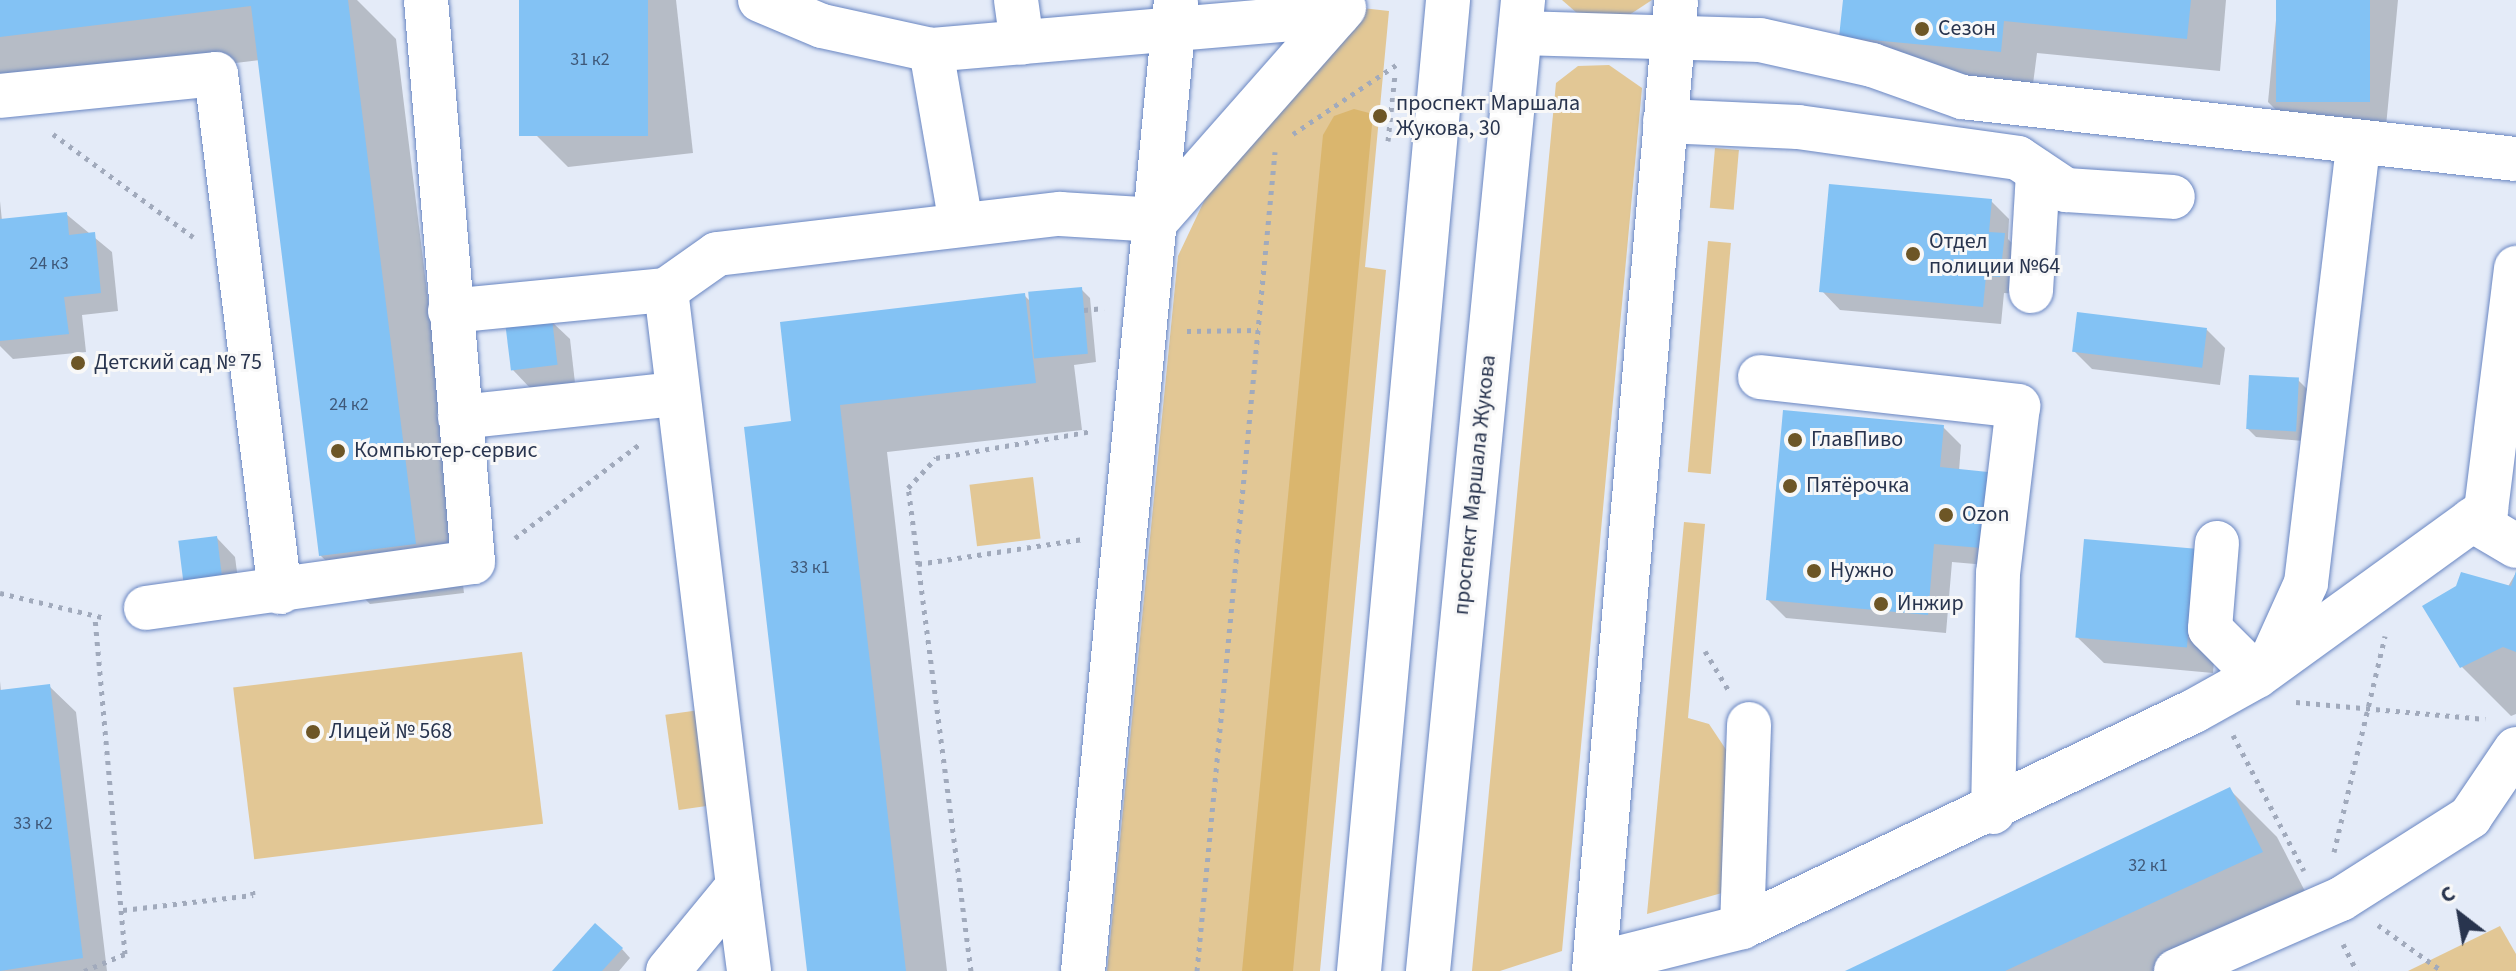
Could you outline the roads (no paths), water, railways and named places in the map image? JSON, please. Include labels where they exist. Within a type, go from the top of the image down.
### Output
[{"type":"street","points":[[146,608],[280,592],[473,562],[426,0]]},
{"type":"street","points":[[760,0],[822,26],[931,50],[1022,43],[1174,17],[1344,8]]},
{"type":"street","points":[[1016,0],[1022,43]]},
{"type":"street","points":[[1359,971],[1448,0]]},
{"type":"street","points":[[1157,220],[1344,8]]},
{"type":"street","points":[[1083,971],[1174,17]]},
{"type":"street","points":[[1521,17],[1674,21],[1872,65],[1962,97],[2358,146],[2516,159]]},
{"type":"street","name":"проспект Маршала Жукова","points":[[1428,971],[1521,17]]},
{"type":"street","points":[[1674,21],[1595,968],[1742,927],[1993,812],[2214,699],[2272,682],[2399,573],[2486,510],[2516,268]]},
{"type":"street","points":[[931,50],[961,224]]},
{"type":"street","points":[[0,96],[216,74],[280,592]]},
{"type":"street","points":[[1665,121],[1798,127],[2018,158],[2066,190],[2173,197]]},
{"type":"street","points":[[2272,682],[2306,583],[2358,146]]},
{"type":"street","points":[[2031,291],[2038,172]]},
{"type":"street","points":[[450,311],[666,290],[717,254],[1060,214],[1157,220]]},
{"type":"street","points":[[666,290],[677,404],[749,971]]},
{"type":"street","points":[[1760,377],[2018,406],[1998,573],[1993,812]]},
{"type":"street","points":[[460,417],[677,404]]},
{"type":"street","points":[[2472,520],[2516,546]]},
{"type":"street","points":[[2217,543],[2210,629],[2272,682]]},
{"type":"street","points":[[1742,927],[1749,724]]},
{"type":"street","points":[[2176,971],[2331,902],[2470,817],[2509,735]]},
{"type":"street","points":[[668,971],[738,886]]},
{"type":"place","name":"Сезон","points":[[1922,29]]},
{"type":"place","name":"проспект Маршала Жукова, 30","points":[[1380,116]]},
{"type":"place","name":"Отдел полиции №64","points":[[1913,254]]},
{"type":"place","name":"Детский сад № 75","points":[[78,363]]},
{"type":"place","name":"ГлавПиво","points":[[1795,440]]},
{"type":"place","name":"Компьютер-сервис","points":[[338,451]]},
{"type":"place","name":"Пятёрочка","points":[[1790,486]]},
{"type":"place","name":"Ozon","points":[[1946,515]]},
{"type":"place","name":"Нужно","points":[[1814,571]]},
{"type":"place","name":"Инжир","points":[[1881,604]]},
{"type":"place","name":"Лицей № 568","points":[[313,732]]}]
